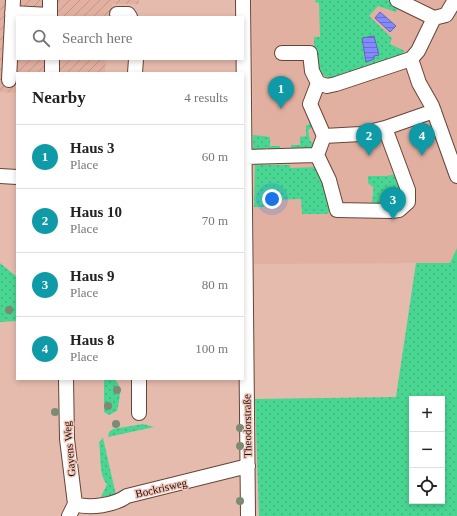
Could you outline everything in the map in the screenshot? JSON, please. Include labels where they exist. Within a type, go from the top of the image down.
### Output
[{"type":"street","points":[[8,80],[5,59],[13,7],[50,16],[50,0]]},
{"type":"street","name":"Theodorstraße","points":[[243,0],[243,16]]},
{"type":"street","points":[[397,0],[434,18],[446,15],[455,0]]},
{"type":"street","points":[[282,53],[310,53],[312,71],[318,83],[327,86],[336,84],[411,59],[418,51],[434,18]]},
{"type":"street","points":[[411,59],[419,84],[452,148],[457,176]]},
{"type":"street","points":[[52,60],[52,72]]},
{"type":"street","points":[[135,72],[136,60]]},
{"type":"street","name":"Theodorstraße","points":[[243,60],[243,72]]},
{"type":"street","points":[[318,83],[310,104],[324,136],[318,156],[329,180],[337,210],[391,211],[399,210],[408,202],[410,196],[385,128]]},
{"type":"street","points":[[324,136],[361,134],[385,128],[434,111]]},
{"type":"street","name":"Theodorstraße","points":[[244,120],[244,255],[248,516]]},
{"type":"street","points":[[245,157],[318,156]]},
{"type":"street","points":[[0,176],[16,177]]},
{"type":"street","name":"Gayens Weg","points":[[66,380],[67,439],[72,510]]},
{"type":"street","points":[[139,380],[139,413]]},
{"type":"street","name":"Bockrisweg","points":[[72,510],[121,501],[127,496],[248,466]]},
{"type":"shaded area","points":[[0,0],[139,0],[139,4],[112,4],[112,16],[16,16],[16,60],[106,60],[105,72],[16,72],[16,93],[0,92]]},
{"type":"shaded area","points":[[252,0],[457,0],[457,248],[450,263],[254,264]]},
{"type":"shaded area","points":[[380,12],[396,26],[390,32],[375,18]]},
{"type":"shaded area","points":[[374,36],[379,55],[374,56],[374,59],[366,62],[362,38]]},
{"type":"green space","points":[[315,0],[388,0],[399,6],[396,12],[378,6],[369,16],[392,38],[390,44],[405,51],[399,57],[332,79],[325,76],[318,68],[314,57],[314,37],[320,37],[319,3],[315,2]]},
{"type":"green space","points":[[311,120],[315,126],[308,130],[310,141],[317,145],[315,148],[291,150],[291,145],[300,145],[300,137],[306,136],[306,125],[309,125],[309,121]]},
{"type":"green space","points":[[253,135],[270,137],[270,146],[280,146],[280,149],[268,150],[266,147],[265,150],[253,150]]},
{"type":"green space","points":[[255,165],[290,165],[290,168],[318,167],[329,194],[329,212],[327,214],[302,214],[301,199],[272,200],[271,207],[254,207]]},
{"type":"green space","points":[[395,174],[402,189],[399,189],[394,200],[396,203],[393,205],[372,208],[373,187],[368,183],[368,176],[387,176]]},
{"type":"green space","points":[[457,248],[457,516],[259,516],[255,399],[396,397],[416,263],[450,263]]},
{"type":"green space","points":[[0,263],[16,276],[16,321],[0,322]]},
{"type":"green space","points":[[104,380],[115,380],[120,390],[117,411],[109,415],[104,412]]},
{"type":"green space","points":[[143,424],[154,427],[108,437],[109,432],[113,429]]},
{"type":"green space","points":[[103,438],[116,495],[101,497],[107,484],[104,481],[103,476],[99,442]]},
{"type":"place","name":"Haus 3","points":[[281,109]]},
{"type":"place","name":"Haus 10","points":[[369,156]]},
{"type":"place","name":"Haus 8","points":[[422,156]]},
{"type":"place","name":"Haus 9","points":[[393,220]]}]
